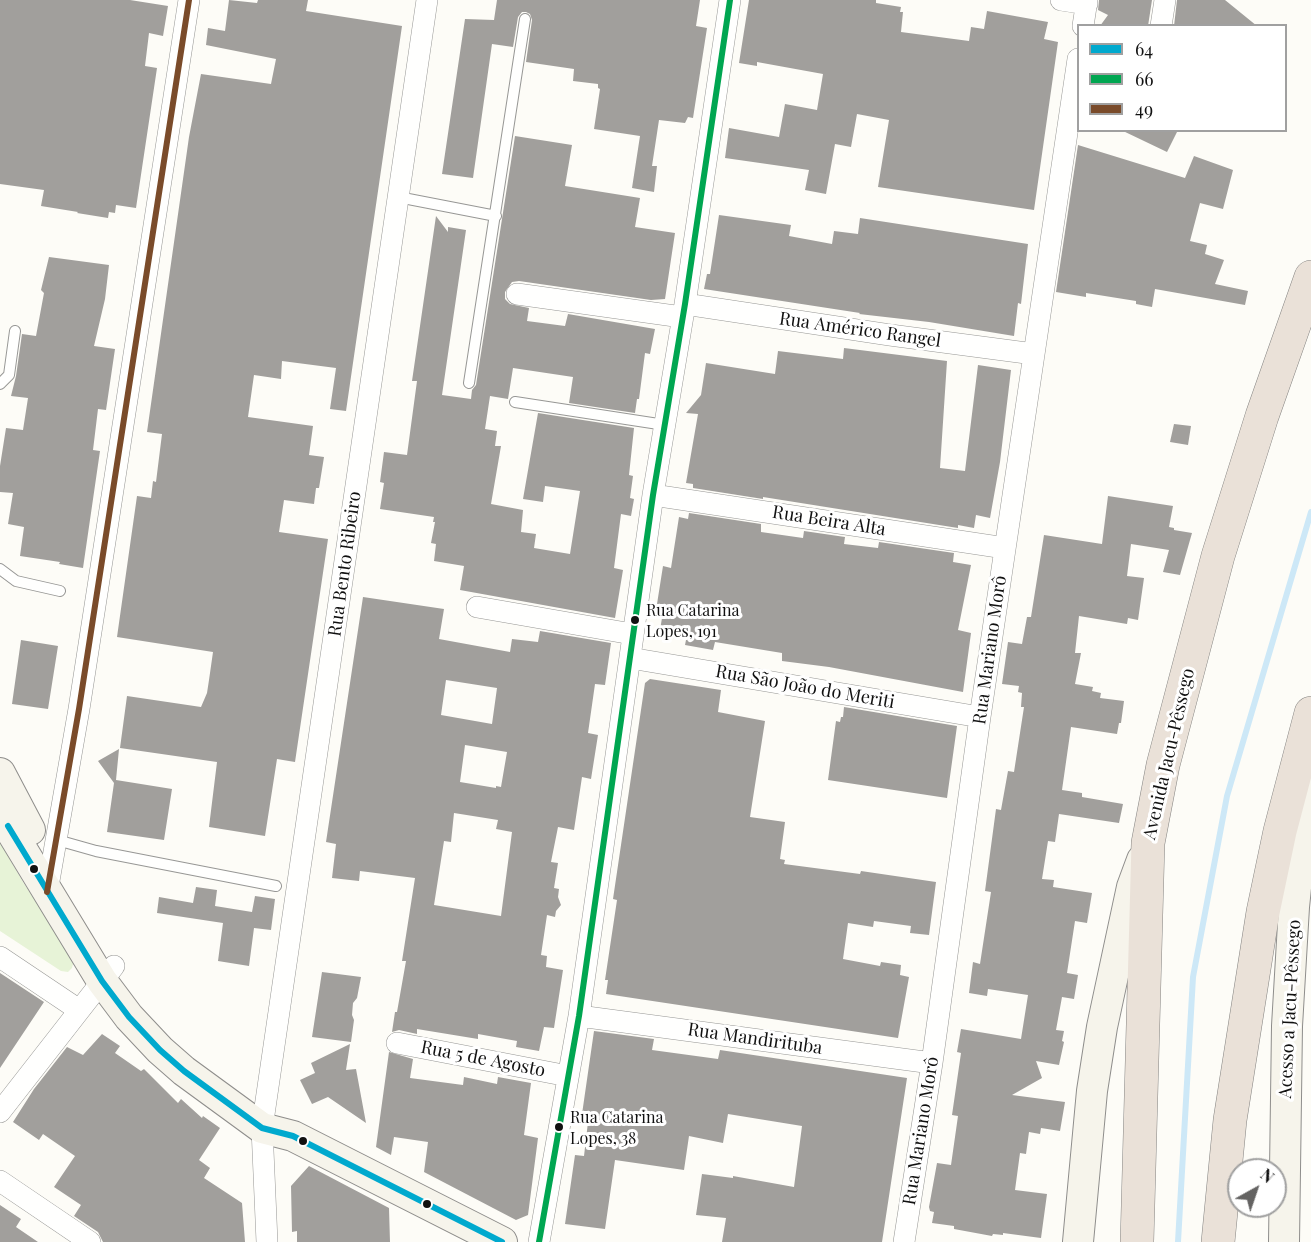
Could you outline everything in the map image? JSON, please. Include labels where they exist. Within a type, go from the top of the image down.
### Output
[{"type":"highway","name":"Avenida Jacu-Pêssego","points":[[1148,843],[1163,765],[1218,556],[1262,416],[1311,277]]},
{"type":"highway","points":[[1218,1242],[1230,1120],[1263,912],[1280,831],[1311,713]]},
{"type":"highway","points":[[1137,1242],[1148,843]]},
{"type":"street","points":[[52,866],[79,709],[189,0]]},
{"type":"street","name":"Rua Bento Ribeiro","points":[[267,1242],[264,1118],[427,0]]},
{"type":"street","points":[[539,1242],[579,1016],[632,634],[684,311],[730,0]]},
{"type":"street","points":[[1061,0],[1087,2],[1083,24]]},
{"type":"street","points":[[1161,24],[1165,0]]},
{"type":"street","name":"Rua Mariano Morô","points":[[904,1242],[1034,354],[1073,133],[1077,74]]},
{"type":"street","name":"Rua Américo Rangel","points":[[516,294],[684,311],[1034,354]]},
{"type":"street","name":"Rua Beira Alta","points":[[653,495],[1005,548]]},
{"type":"street","points":[[477,607],[632,634]]},
{"type":"street","name":"Rua São João do Meriti","points":[[630,658],[980,717]]},
{"type":"street","name":"Acesso a Jacu-Pêssego","points":[[1284,1242],[1287,1026],[1294,907],[1311,740]]},
{"type":"street","points":[[0,773],[108,974],[171,1035],[264,1118],[293,1136],[470,1230],[502,1242]]},
{"type":"street","points":[[0,813],[52,866]]},
{"type":"street","name":"Avenida Jacu-Pêssego","points":[[1078,1242],[1092,1091],[1102,1027],[1132,887],[1148,843]]},
{"type":"street","points":[[0,957],[79,1010]]},
{"type":"street","points":[[0,1112],[108,974]]},
{"type":"street","name":"Rua Mandirituba","points":[[579,1016],[932,1063]]},
{"type":"street","name":"Rua 5 de Agosto","points":[[397,1042],[568,1076]]},
{"type":"street","points":[[0,1181],[90,1242]]},
{"type":"lane","points":[[469,383],[525,19]]},
{"type":"lane","points":[[398,197],[496,216]]},
{"type":"lane","points":[[0,384],[9,375],[15,331]]},
{"type":"lane","points":[[515,402],[665,425]]},
{"type":"lane","points":[[0,569],[16,581],[60,591]]},
{"type":"lane","points":[[52,866],[96,851],[276,886]]},
{"type":"green space","points":[[0,842],[74,960],[68,972],[61,971],[0,931]]},
{"type":"building","points":[[0,0],[130,0],[168,6],[163,36],[149,33],[145,66],[157,68],[136,208],[116,205],[115,213],[109,212],[108,218],[77,213],[41,206],[44,190],[0,184]]},
{"type":"building","points":[[229,0],[257,3],[258,0],[308,0],[306,11],[402,26],[346,411],[330,409],[336,368],[282,361],[281,379],[254,375],[248,417],[313,426],[309,455],[324,457],[314,504],[284,500],[279,532],[328,539],[295,762],[277,759],[265,836],[209,827],[217,762],[120,748],[127,696],[201,707],[209,680],[213,652],[117,637],[137,496],[151,498],[153,481],[156,482],[162,434],[147,432],[189,137],[201,74],[271,84],[276,59],[206,45],[208,28],[225,31]]},
{"type":"building","points":[[497,0],[700,0],[696,26],[707,28],[693,118],[688,117],[685,123],[659,120],[652,166],[657,166],[654,192],[632,188],[640,136],[594,129],[600,89],[598,84],[573,81],[574,69],[526,62],[532,20],[530,14],[526,12],[522,12],[518,17],[513,47],[492,44],[473,178],[442,174],[465,19],[494,20]]},
{"type":"building","points":[[749,0],[876,0],[876,3],[901,7],[900,12],[903,12],[901,32],[969,41],[971,27],[984,29],[987,11],[1048,22],[1044,39],[1058,42],[1034,210],[878,187],[889,120],[857,114],[851,147],[835,144],[826,194],[805,190],[809,170],[725,158],[729,128],[779,137],[785,104],[817,110],[823,74],[757,62],[757,66],[739,63]]},
{"type":"building","points":[[1099,0],[1152,0],[1148,24],[1101,24],[1108,15],[1098,10]]},
{"type":"building","points":[[1177,0],[1225,0],[1255,24],[1174,24]]},
{"type":"building","points":[[1125,132],[1177,132],[1167,152]]},
{"type":"building","points":[[515,136],[572,145],[565,186],[640,198],[635,227],[675,233],[665,299],[651,300],[519,281],[512,282],[505,292],[505,299],[510,304],[529,308],[527,321],[565,326],[568,314],[655,329],[650,354],[645,353],[635,413],[569,403],[573,377],[513,368],[508,399],[490,396],[485,429],[497,431],[495,446],[501,446],[491,504],[523,510],[521,532],[536,534],[534,548],[570,554],[580,491],[545,486],[543,502],[523,499],[538,413],[634,428],[629,475],[633,476],[630,498],[634,499],[631,516],[621,514],[614,568],[623,570],[615,618],[460,590],[464,566],[434,561],[436,544],[431,543],[434,517],[380,509],[384,483],[380,482],[384,452],[407,455],[417,381],[412,381],[436,216],[448,232],[448,227],[466,230],[442,395],[471,399],[472,390],[476,385]]},
{"type":"building","points":[[1078,145],[1185,178],[1194,156],[1233,170],[1223,209],[1200,203],[1190,241],[1207,245],[1205,254],[1224,260],[1215,284],[1248,291],[1245,305],[1155,289],[1152,307],[1136,304],[1136,301],[1086,293],[1086,297],[1056,292]]},
{"type":"building","points":[[719,215],[791,225],[789,236],[832,244],[834,231],[858,234],[860,218],[1028,244],[1021,304],[1018,303],[1014,336],[704,289],[707,274],[710,274]]},
{"type":"building","points":[[49,257],[109,265],[105,299],[94,346],[115,349],[106,410],[98,409],[93,450],[100,451],[83,568],[20,556],[24,527],[8,524],[13,493],[0,492],[0,466],[6,428],[23,430],[28,398],[11,396],[22,334],[36,336],[44,293],[41,290]]},
{"type":"building","points":[[844,348],[947,361],[940,468],[965,471],[978,365],[1011,370],[1000,462],[990,518],[976,515],[974,528],[958,525],[958,528],[693,488],[693,484],[686,483],[698,414],[686,413],[701,395],[706,363],[775,374],[778,351],[843,359]]},
{"type":"building","points":[[1174,424],[1191,426],[1188,445],[1170,442]]},
{"type":"building","points":[[1108,496],[1173,506],[1169,527],[1192,533],[1180,575],[1163,572],[1169,550],[1131,544],[1127,576],[1144,578],[1138,620],[1128,618],[1127,624],[1079,616],[1075,653],[1081,653],[1075,684],[1093,687],[1092,691],[1101,693],[1100,698],[1124,701],[1117,734],[1071,727],[1062,790],[1082,793],[1082,797],[1123,804],[1119,823],[1059,814],[1055,842],[1048,841],[1042,879],[1054,880],[1053,887],[1092,893],[1087,923],[1075,921],[1067,973],[1078,975],[1074,999],[1062,997],[1056,1030],[1064,1031],[1059,1065],[1036,1061],[1042,1078],[1012,1095],[1065,1102],[1060,1131],[1041,1128],[1040,1134],[1029,1132],[1026,1154],[1020,1153],[1015,1190],[1047,1194],[1041,1238],[1003,1233],[1003,1235],[993,1234],[992,1236],[932,1223],[934,1212],[930,1211],[929,1207],[937,1163],[951,1165],[958,1116],[952,1115],[961,1053],[957,1052],[961,1029],[1021,1039],[1028,995],[988,989],[987,996],[969,993],[973,962],[980,964],[991,892],[985,891],[996,809],[1001,810],[1008,771],[1014,772],[1024,707],[1021,707],[1022,693],[1018,692],[1019,686],[1002,684],[1008,642],[1022,644],[1027,617],[1031,617],[1044,535],[1102,544]]},
{"type":"building","points":[[689,513],[761,524],[761,532],[803,538],[804,531],[845,537],[844,544],[878,548],[879,542],[954,553],[953,562],[971,565],[958,630],[971,633],[963,692],[829,667],[782,661],[782,653],[715,642],[713,650],[685,645],[686,640],[659,636],[664,606],[657,604],[663,566],[671,568],[679,517],[688,519]]},
{"type":"building","points":[[363,597],[444,609],[439,639],[510,652],[512,639],[538,642],[540,631],[611,643],[605,685],[595,684],[588,733],[598,735],[591,779],[582,777],[574,830],[558,827],[551,862],[558,863],[554,888],[559,889],[558,897],[561,905],[555,917],[547,915],[541,955],[547,956],[546,967],[563,970],[554,1028],[544,1027],[539,1051],[516,1047],[517,1041],[478,1034],[478,1039],[417,1029],[417,1034],[399,1030],[392,1032],[406,961],[402,961],[415,878],[360,871],[359,881],[332,878],[336,844],[326,842]],"holes":[[[446,680],[497,688],[492,724],[441,715]],[[465,745],[507,752],[501,787],[460,782]],[[454,813],[498,820],[496,829],[512,832],[501,916],[434,905],[444,841],[451,842]]]},
{"type":"building","points":[[21,640],[58,646],[48,709],[12,704]]},
{"type":"building","points":[[650,679],[721,690],[718,712],[765,721],[750,817],[785,822],[780,859],[785,860],[784,864],[860,874],[861,871],[936,882],[929,935],[910,933],[911,926],[874,921],[873,927],[848,923],[843,959],[880,966],[881,962],[901,965],[900,975],[909,977],[898,1038],[606,994],[608,980],[605,980],[617,900],[613,899],[645,683]]},
{"type":"building","points":[[844,707],[957,726],[947,798],[828,780],[836,721],[840,722],[843,717]]},
{"type":"building","points":[[119,749],[116,780],[172,789],[164,840],[107,832],[114,783],[98,761]]},
{"type":"building","points":[[196,887],[217,890],[215,906],[252,912],[255,896],[275,899],[271,930],[254,928],[249,966],[218,961],[223,923],[157,913],[159,897],[193,903]]},
{"type":"building","points":[[322,972],[361,977],[357,998],[353,1003],[354,1020],[351,1042],[312,1037]]},
{"type":"building","points":[[0,973],[44,1002],[0,1068]]},
{"type":"building","points":[[594,1031],[654,1039],[652,1050],[718,1059],[720,1050],[907,1078],[882,1242],[722,1242],[726,1218],[696,1215],[702,1174],[733,1178],[733,1176],[794,1187],[802,1126],[728,1114],[723,1143],[689,1136],[684,1170],[615,1160],[605,1229],[565,1224],[575,1155],[584,1156],[588,1122],[581,1121]]},
{"type":"building","points":[[102,1034],[120,1046],[115,1053],[141,1071],[144,1069],[178,1103],[181,1099],[202,1118],[203,1116],[220,1128],[199,1160],[210,1168],[204,1178],[242,1203],[245,1242],[103,1242],[98,1232],[74,1216],[81,1205],[54,1187],[75,1156],[43,1134],[39,1140],[13,1122],[34,1089],[67,1047],[83,1055]]},
{"type":"building","points":[[350,1044],[346,1070],[356,1069],[366,1123],[328,1097],[312,1104],[300,1080],[315,1073],[311,1063]]},
{"type":"building","points":[[389,1052],[413,1059],[410,1078],[463,1085],[464,1077],[497,1084],[498,1077],[531,1083],[524,1135],[538,1138],[528,1215],[516,1220],[424,1172],[428,1142],[394,1137],[391,1155],[376,1147]]},
{"type":"building","points":[[309,1166],[389,1208],[390,1242],[297,1242],[297,1231],[292,1232],[291,1186]]},
{"type":"building","points":[[0,1205],[21,1219],[16,1227],[38,1242],[0,1242]]},
{"type":"waterway","points":[[1178,1242],[1193,977],[1227,796],[1311,512]]},
{"type":"transit line","name":"49","points":[[47,892],[79,709],[189,0]]},
{"type":"transit line","name":"66","points":[[539,1242],[579,1016],[653,495],[685,304],[730,0]]},
{"type":"transit line","name":"64","points":[[8,826],[102,981],[129,1017],[160,1050],[184,1071],[262,1128],[293,1136],[502,1242]]},
{"type":"place","name":"Rua Catarina Lopes, 191","points":[[635,620]]},
{"type":"place","name":"Rua Catarina Lopes, 38","points":[[559,1127]]}]
